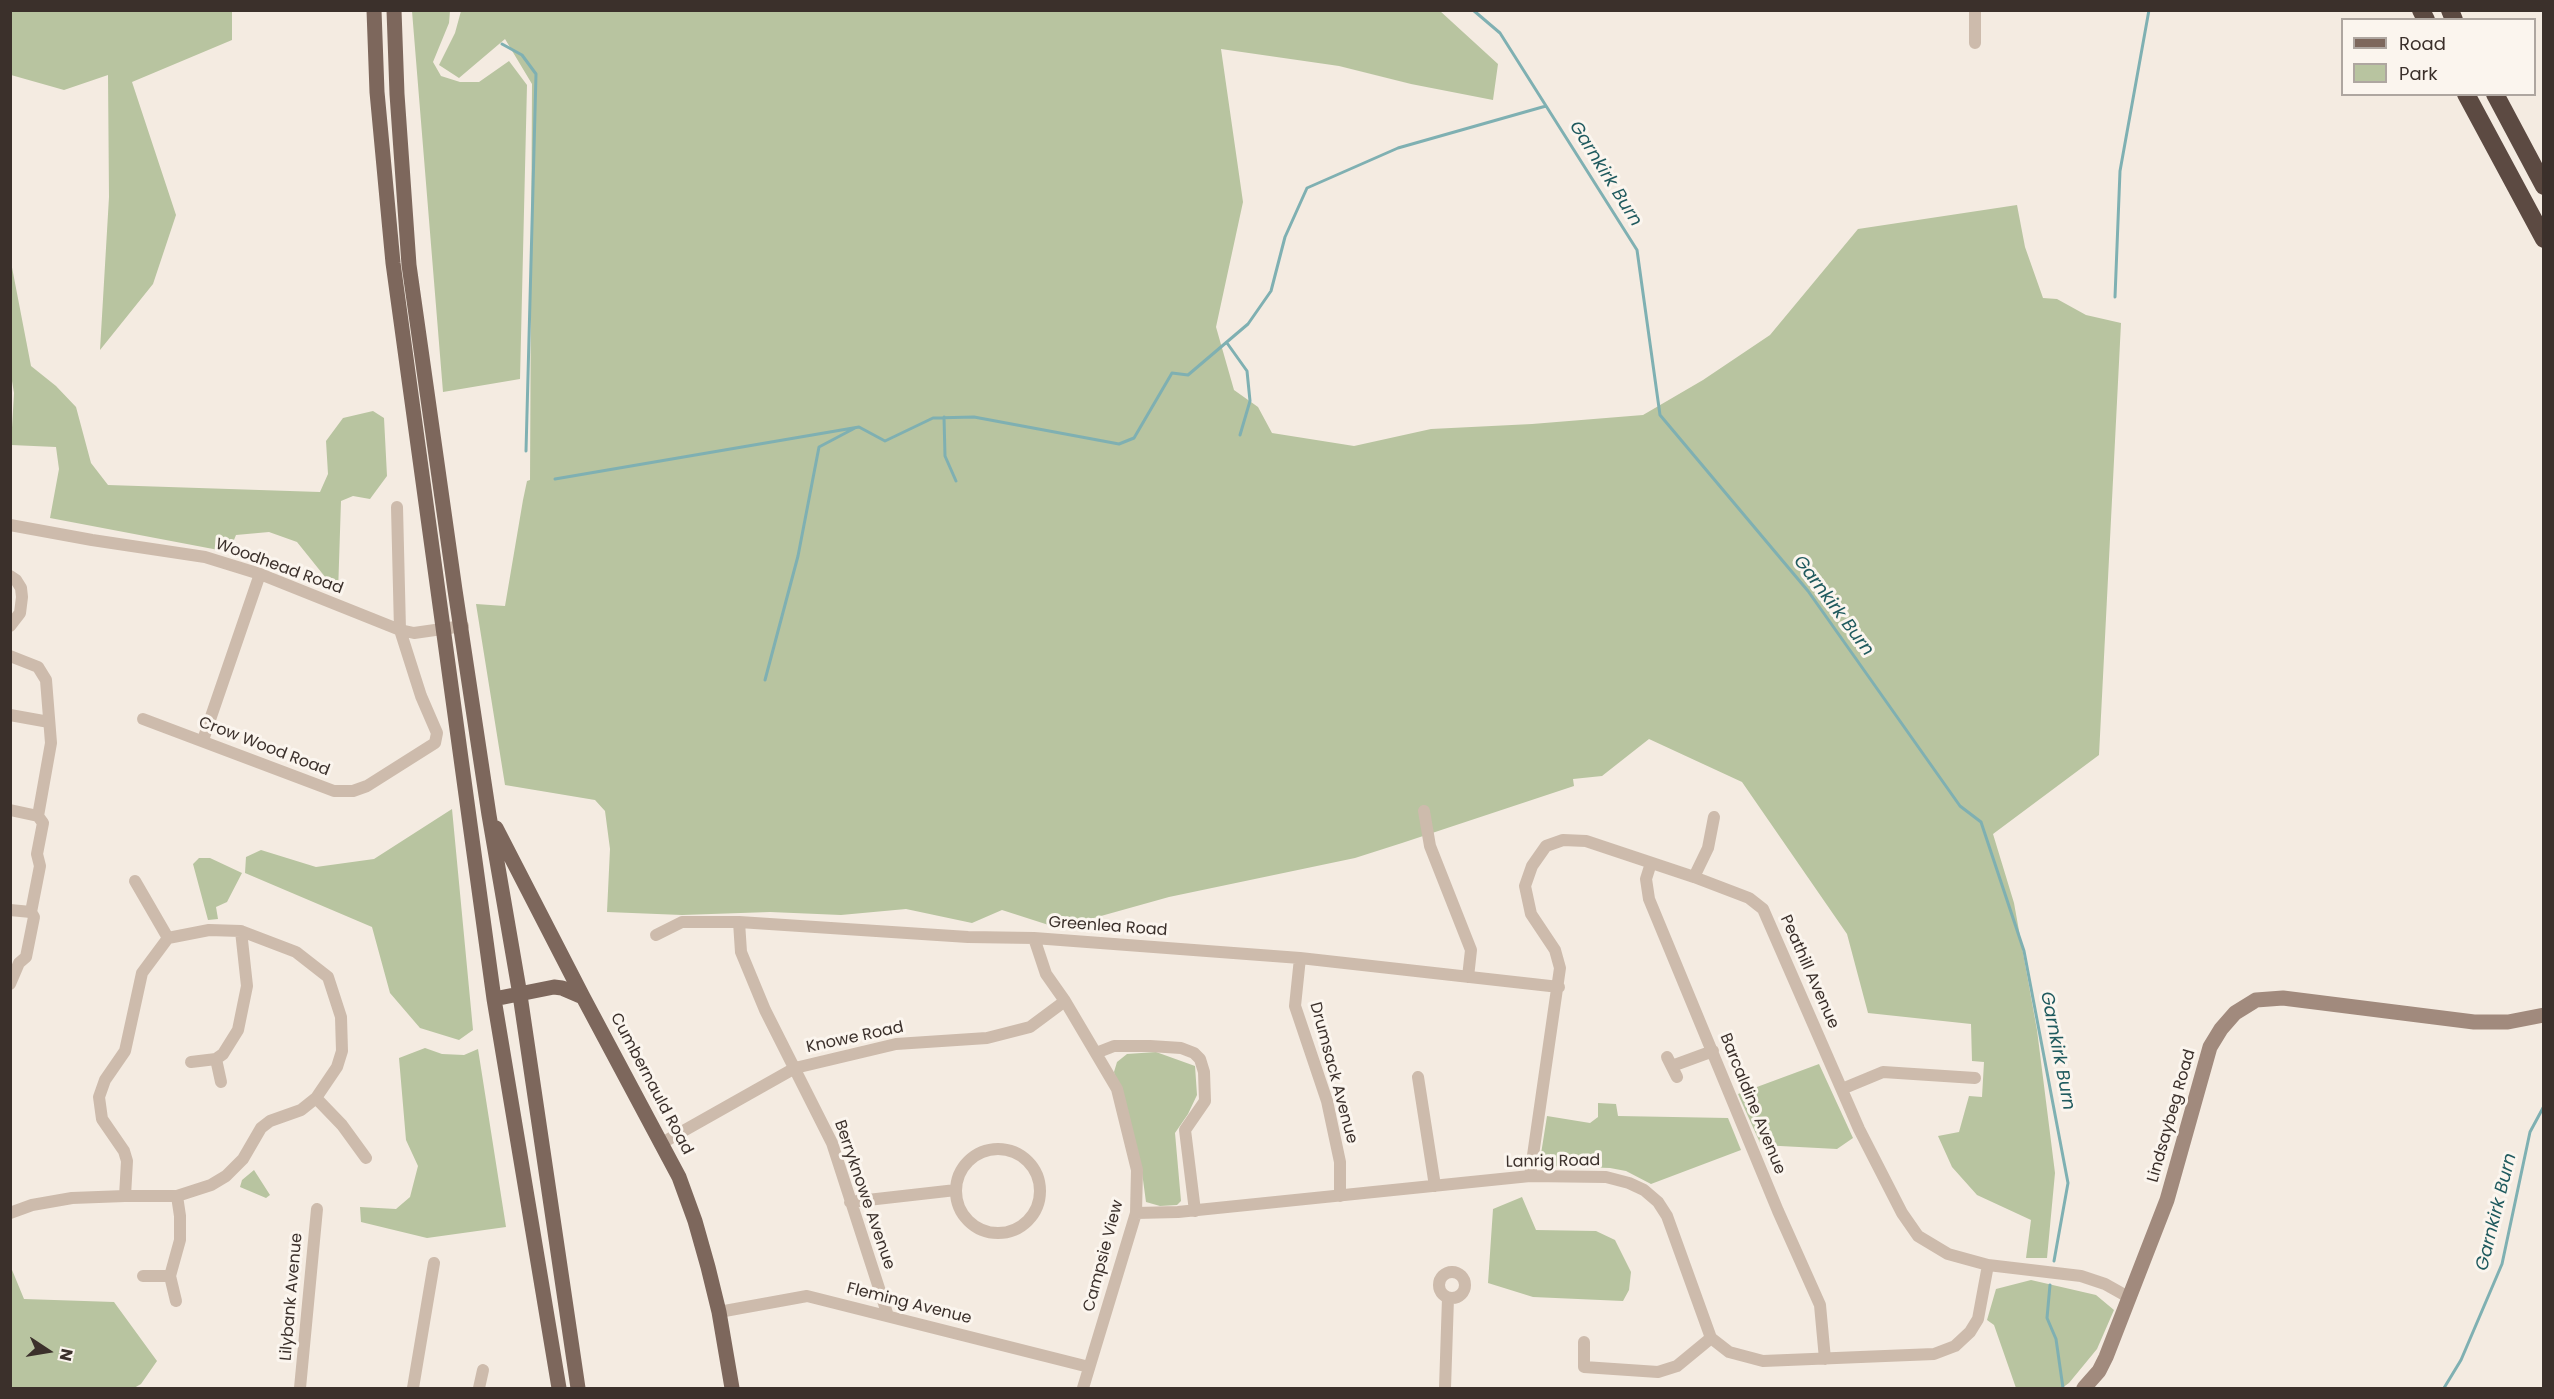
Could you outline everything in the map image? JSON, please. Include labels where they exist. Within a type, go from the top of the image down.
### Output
[{"type":"highway","points":[[2467,96],[2544,238]]},
{"type":"highway","points":[[2495,96],[2544,186]]},
{"type":"main road","points":[[374,10],[377,92],[393,263],[494,999],[559,1389]]},
{"type":"main road","points":[[394,10],[397,94],[410,265],[455,590],[463,626],[489,815],[520,995],[578,1389]]},
{"type":"main road","name":"Cumbernauld Road","points":[[489,815],[679,1177],[695,1221],[719,1312],[732,1389]]},
{"type":"main road","points":[[494,999],[545,988],[562,988],[583,997]]},
{"type":"main road","name":"Lindsaybeg Road","points":[[2084,1389],[2103,1364],[2167,1200],[2210,1047],[2221,1029],[2235,1013],[2256,1000],[2283,998],[2474,1022],[2508,1022],[2544,1015]]},
{"type":"street","points":[[1975,10],[1975,44]]},
{"type":"street","points":[[397,507],[400,630]]},
{"type":"street","name":"Woodhead Road","points":[[10,525],[205,557],[260,574],[400,630],[414,633],[463,626]]},
{"type":"street","points":[[203,740],[260,574]]},
{"type":"street","points":[[10,576],[21,588],[22,597],[20,613],[10,626]]},
{"type":"street","name":"Crow Wood Road","points":[[143,719],[334,791],[354,791],[367,786],[435,742],[437,733],[421,696],[400,630]]},
{"type":"street","points":[[10,656],[38,667],[46,680],[48,689],[51,743],[38,816]]},
{"type":"street","points":[[10,715],[49,722]]},
{"type":"street","points":[[10,810],[38,816],[43,823],[37,854],[40,866],[32,912],[34,917],[26,957],[20,963],[10,984]]},
{"type":"street","points":[[1424,811],[1430,846],[1470,950],[1468,977]]},
{"type":"street","points":[[1694,877],[1708,848],[1714,817]]},
{"type":"street","name":"Peathill Avenue","points":[[1530,1176],[1560,968],[1555,950],[1531,914],[1525,886],[1532,866],[1546,846],[1563,840],[1587,841],[1749,898],[1763,909],[1842,1089],[1902,1213],[1918,1236],[1948,1254],[1988,1265],[2081,1276],[2105,1284],[2130,1298]]},
{"type":"street","name":"Barcaldine Avenue","points":[[1651,863],[1646,879],[1649,898],[1778,1211],[1820,1305],[1825,1359]]},
{"type":"street","points":[[135,881],[168,938]]},
{"type":"street","points":[[10,910],[32,912]]},
{"type":"street","name":"Greenlea Road","points":[[656,935],[682,922],[739,922],[968,937],[1034,938],[1300,958],[1559,987]]},
{"type":"street","name":"Berryknowe Avenue","points":[[739,922],[741,952],[765,1010],[832,1143],[888,1316]]},
{"type":"street","points":[[10,1213],[32,1205],[72,1197],[177,1196],[211,1185],[226,1176],[243,1158],[261,1128],[270,1121],[301,1110],[316,1098],[337,1067],[342,1051],[341,1017],[328,977],[296,951],[241,931],[209,930],[168,938],[142,973],[126,1051],[105,1080],[99,1098],[102,1119],[124,1151],[127,1161],[125,1196]]},
{"type":"street","points":[[191,1062],[216,1059],[238,1030],[248,986],[241,931]]},
{"type":"street","name":"Campsie View","points":[[1034,938],[1046,974],[1065,1001],[1117,1089],[1137,1170],[1136,1213],[1083,1389]]},
{"type":"street","name":"Drumsack Avenue","points":[[1300,958],[1295,1006],[1327,1101],[1340,1162],[1340,1196]]},
{"type":"street","name":"Knowe Road","points":[[662,1143],[795,1068],[896,1044],[987,1038],[1030,1027],[1065,1001]]},
{"type":"street","points":[[1096,1053],[1114,1046],[1150,1046],[1181,1048],[1194,1053],[1200,1059],[1204,1072],[1205,1101],[1185,1130],[1195,1211]]},
{"type":"street","points":[[1672,1067],[1713,1051]]},
{"type":"street","points":[[216,1059],[221,1082]]},
{"type":"street","points":[[1842,1089],[1883,1072],[1975,1078]]},
{"type":"street","points":[[1418,1077],[1435,1186]]},
{"type":"street","points":[[316,1098],[342,1125],[366,1158]]},
{"type":"street","points":[[998,1149],[1012,1152],[1027,1161],[1035,1172],[1040,1187],[1035,1211],[1021,1227],[999,1233],[977,1228],[964,1215],[957,1202],[956,1190],[959,1175],[967,1163],[976,1155],[998,1149]]},
{"type":"street","name":"Lanrig Road","points":[[1136,1213],[1195,1211],[1530,1176],[1606,1177],[1636,1187],[1658,1202],[1667,1216],[1711,1338]]},
{"type":"street","points":[[850,1202],[956,1190]]},
{"type":"street","points":[[176,1301],[170,1276],[180,1240],[177,1196]]},
{"type":"street","name":"Lilybank Avenue","points":[[300,1389],[316,1209]]},
{"type":"street","points":[[413,1389],[434,1263]]},
{"type":"street","points":[[1584,1342],[1584,1367],[1658,1372],[1677,1366],[1711,1338],[1730,1352],[1763,1361],[1934,1354],[1955,1346],[1970,1332],[1978,1319],[1988,1265]]},
{"type":"street","points":[[143,1276],[170,1276]]},
{"type":"street","name":"Fleming Avenue","points":[[719,1312],[807,1296],[1089,1367]]},
{"type":"street","points":[[1445,1389],[1448,1298]]},
{"type":"street","points":[[479,1389],[483,1370]]},
{"type":"green space","points":[[10,11],[232,11],[232,40],[132,82],[176,215],[153,284],[100,350],[109,197],[108,75],[64,90],[11,75]]},
{"type":"green space","points":[[412,11],[450,11],[449,23],[433,62],[441,76],[460,82],[479,82],[509,61],[527,85],[520,379],[443,392]]},
{"type":"green space","points":[[461,11],[1440,11],[1498,64],[1493,100],[1411,84],[1339,66],[1221,49],[1243,202],[1216,327],[1234,390],[1258,407],[1272,433],[1354,446],[1431,429],[1643,415],[1703,380],[1770,335],[1858,229],[2017,205],[2025,247],[2043,298],[2057,299],[2086,315],[2121,323],[2099,755],[1993,834],[2014,903],[2037,1030],[2055,1173],[2047,1258],[2026,1258],[2031,1220],[1977,1195],[1952,1167],[1938,1136],[1959,1132],[1969,1096],[1982,1097],[1984,1062],[1972,1061],[1971,1024],[1868,1013],[1847,934],[1742,782],[1649,739],[1602,776],[1573,779],[1574,786],[1402,843],[1355,858],[1169,897],[1058,928],[1002,910],[972,923],[906,909],[841,915],[770,912],[682,915],[607,912],[610,849],[605,811],[595,800],[505,785],[476,604],[505,606],[523,500],[527,481],[530,480],[532,84],[505,39],[459,78],[439,65],[455,33]]},
{"type":"green space","points":[[10,257],[31,366],[56,386],[76,407],[91,463],[108,485],[320,492],[328,474],[326,441],[343,418],[373,411],[384,418],[387,476],[370,499],[353,496],[341,501],[338,593],[297,542],[269,532],[236,535],[229,552],[50,518],[59,469],[56,447],[11,445],[14,393],[10,369]]},
{"type":"green space","points":[[452,809],[473,1030],[459,1040],[420,1028],[390,993],[372,927],[245,873],[246,857],[261,850],[316,867],[374,859]]},
{"type":"green space","points":[[199,858],[210,858],[242,873],[227,902],[216,907],[218,919],[208,920],[193,864]]},
{"type":"green space","points":[[425,1048],[442,1054],[464,1055],[478,1049],[506,1227],[427,1238],[361,1222],[360,1207],[396,1209],[410,1197],[418,1166],[406,1140],[399,1058]]},
{"type":"green space","points":[[1156,1052],[1195,1066],[1197,1095],[1175,1133],[1181,1201],[1177,1205],[1160,1206],[1146,1202],[1141,1165],[1114,1072],[1117,1062],[1127,1054]]},
{"type":"green space","points":[[1819,1064],[1853,1138],[1837,1149],[1761,1145],[1738,1094]]},
{"type":"green space","points":[[1598,1103],[1616,1104],[1618,1116],[1728,1118],[1741,1150],[1651,1184],[1626,1171],[1610,1168],[1548,1166],[1543,1163],[1541,1154],[1547,1116],[1590,1123],[1598,1117]]},
{"type":"green space","points":[[254,1170],[270,1195],[266,1198],[240,1187],[242,1180]]},
{"type":"green space","points":[[1522,1197],[1536,1230],[1596,1231],[1615,1240],[1631,1272],[1629,1290],[1623,1301],[1533,1297],[1488,1283],[1493,1209]]},
{"type":"green space","points":[[10,1265],[24,1299],[114,1302],[157,1361],[141,1384],[134,1388],[11,1388]]},
{"type":"green space","points":[[2031,1280],[2096,1295],[2114,1310],[2097,1349],[2069,1383],[2062,1388],[2016,1388],[1994,1325],[1987,1320],[1996,1289]]},
{"type":"waterway","name":"Garnkirk Burn","points":[[1473,10],[1500,33],[1637,250],[1660,415],[1808,591],[1960,806],[1981,822],[2024,951],[2068,1183],[2054,1261]]},
{"type":"waterway","points":[[2115,297],[2120,171],[2149,10]]},
{"type":"waterway","points":[[502,44],[522,55],[536,74],[526,451]]},
{"type":"waterway","points":[[555,479],[859,427],[885,441],[933,418],[974,417],[1119,444],[1134,438],[1172,373],[1188,375],[1248,324],[1271,291],[1285,237],[1307,188],[1398,148],[1546,106]]},
{"type":"waterway","points":[[1227,343],[1247,371],[1250,401],[1240,435]]},
{"type":"waterway","points":[[944,417],[945,456],[956,481]]},
{"type":"waterway","points":[[765,680],[798,556],[819,447],[855,428]]},
{"type":"waterway","name":"Garnkirk Burn","points":[[2444,1388],[2461,1360],[2502,1264],[2530,1132],[2544,1106]]},
{"type":"waterway","name":"Garnkirk Burn","points":[[2050,1285],[2047,1318],[2056,1339],[2063,1388]]}]
